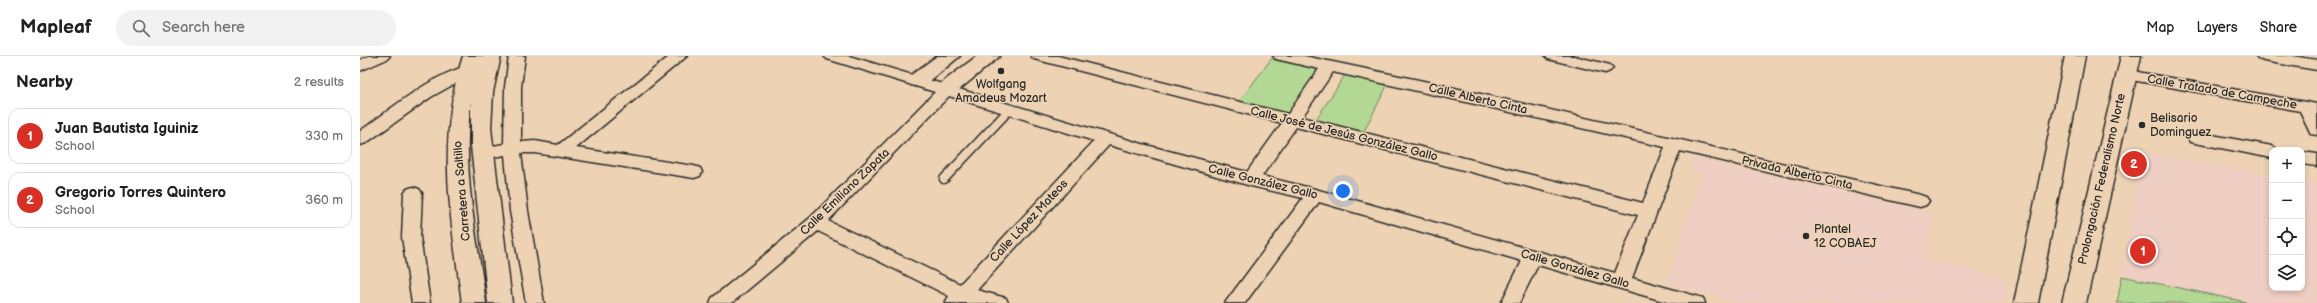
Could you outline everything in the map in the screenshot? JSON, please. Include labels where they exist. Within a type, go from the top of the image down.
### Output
[{"type":"main road","name":"Carretera a Saltillo","points":[[491,56],[481,91],[482,153],[500,303]]},
{"type":"main road","points":[[918,80],[950,56]]},
{"type":"main road","points":[[947,89],[990,56]]},
{"type":"main road","points":[[2026,303],[2059,130],[2075,56]]},
{"type":"main road","name":"Carretera a Saltillo","points":[[470,63],[461,97],[457,135],[474,303]]},
{"type":"main road","name":"Prolongación Federalismo Norte","points":[[2074,303],[2129,66]]},
{"type":"street","points":[[360,66],[382,56]]},
{"type":"street","points":[[517,56],[511,88],[514,148],[526,254],[535,303]]},
{"type":"street","points":[[563,150],[679,56]]},
{"type":"street","name":"Calle González Gallo","points":[[832,56],[918,80],[1105,139],[1251,180],[1315,194],[1696,303]]},
{"type":"street","name":"Calle José de Jesús González Gallo","points":[[1039,56],[1649,211]]},
{"type":"street","name":"Calle Alberto Cinta","points":[[1281,56],[1432,88],[1674,145]]},
{"type":"street","points":[[1553,56],[1582,59],[1605,68]]},
{"type":"street","points":[[2264,56],[2317,65]]},
{"type":"street","points":[[360,139],[470,63]]},
{"type":"street","points":[[1251,180],[1329,66]]},
{"type":"street","name":"Calle Tratado de Campeche","points":[[2129,66],[2312,108]]},
{"type":"street","name":"Calle Emiliano Zapata","points":[[718,303],[816,223],[947,89]]},
{"type":"street","points":[[2312,108],[2317,130]]},
{"type":"street","points":[[2196,138],[2269,151]]},
{"type":"street","name":"Calle López Mateos","points":[[958,298],[1105,139]]},
{"type":"street","points":[[1621,282],[1674,145]]},
{"type":"street","name":"Privada Alberto Cinta","points":[[1674,145],[1920,201]]},
{"type":"street","points":[[482,153],[514,148],[563,150],[694,172]]},
{"type":"street","points":[[2305,158],[2317,160]]},
{"type":"street","points":[[413,193],[411,237],[421,303]]},
{"type":"street","points":[[1234,303],[1315,194]]},
{"type":"street","points":[[816,223],[958,298],[999,303]]},
{"type":"street","points":[[1510,303],[1533,257]]},
{"type":"lane","points":[[944,179],[1010,109]]},
{"type":"shaded area","points":[[2143,152],[2269,175],[2269,291],[2305,291],[2305,182],[2317,184],[2317,303],[2246,303],[2122,276]]},
{"type":"shaded area","name":"Plantel 12 COBAEJ","points":[[1693,157],[1933,213],[1924,258],[2006,279],[2005,303],[1739,303],[1667,283],[1703,173],[1689,168]]},
{"type":"green space","points":[[1271,59],[1318,69],[1288,114],[1239,102]]},
{"type":"green space","points":[[1345,75],[1388,84],[1363,133],[1315,121]]},
{"type":"green space","points":[[2122,276],[2246,302],[2246,303],[2117,303]]},
{"type":"place","name":"Wolfgang Amadeus Mozart","points":[[1001,71]]},
{"type":"place","name":"Belisario Dominguez","points":[[2142,125]]},
{"type":"place","name":"Gregorio Torres Quintero","points":[[2134,164]]},
{"type":"place","name":"Plantel 12 COBAEJ","points":[[1806,236]]},
{"type":"place","name":"Juan Bautista Iguiniz","points":[[2143,251]]}]
